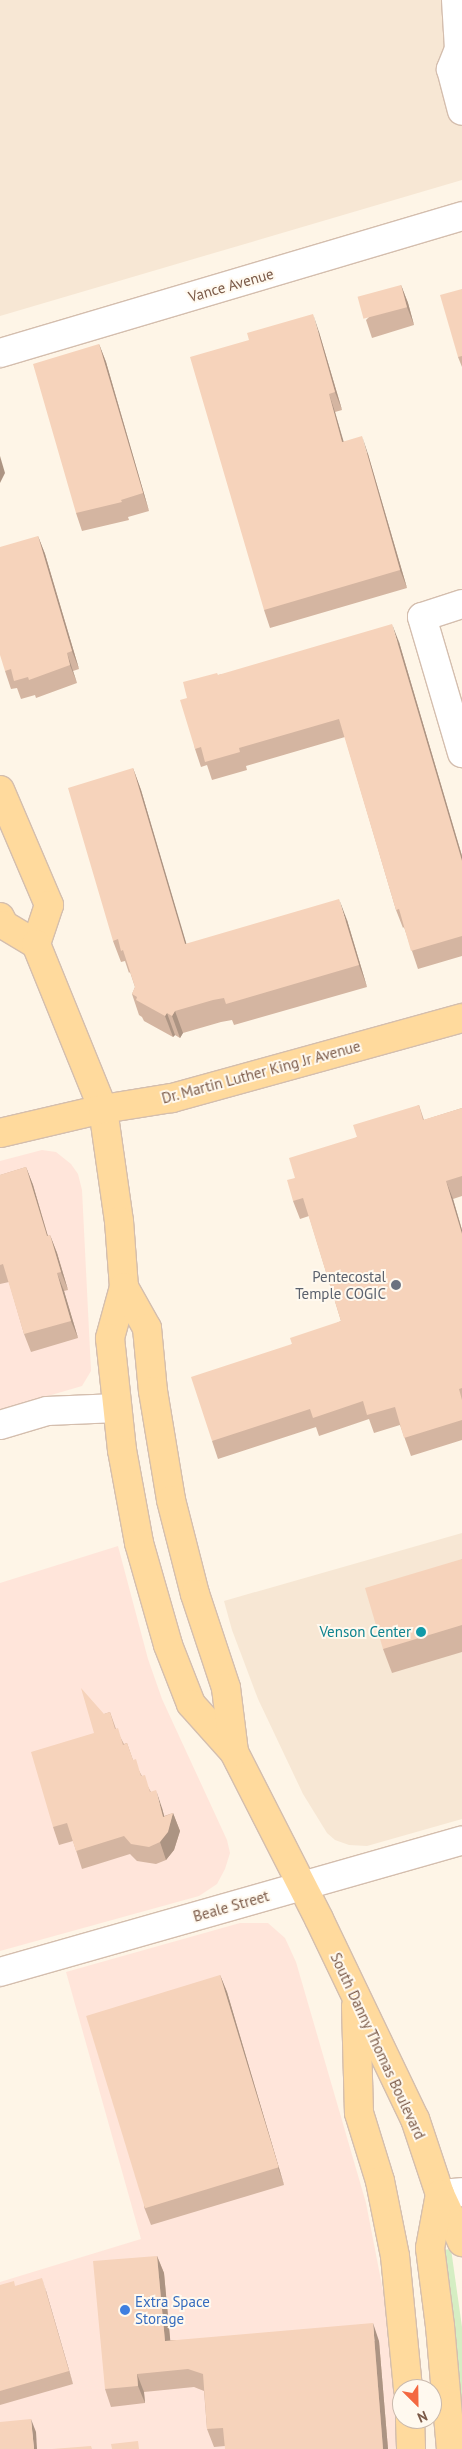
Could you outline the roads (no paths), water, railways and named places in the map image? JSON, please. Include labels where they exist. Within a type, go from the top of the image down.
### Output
[{"type":"main road","points":[[0,790],[49,905],[36,944],[4,926],[0,917]]},
{"type":"main road","name":"South Danny Thomas Boulevard","points":[[36,944],[102,1109],[119,1221],[124,1287],[110,1338],[117,1408],[127,1483],[139,1543],[168,1645],[191,1704],[234,1752],[302,1886],[451,2193],[430,2248],[440,2326],[451,2449]]},
{"type":"main road","name":"Dr. Martin Luther King Jr Avenue","points":[[0,1133],[102,1109],[172,1098],[462,1018]]},
{"type":"main road","name":"South Danny Thomas Boulevard","points":[[124,1287],[147,1328],[153,1391],[171,1500],[194,1594],[226,1688],[234,1752]]},
{"type":"main road","points":[[355,1995],[359,2113],[380,2181],[394,2256],[407,2379]]},
{"type":"main road","points":[[451,2193],[462,2217]]},
{"type":"main road","points":[[451,2193],[462,2242]]},
{"type":"main road","points":[[410,2429],[411,2449]]},
{"type":"street","points":[[456,0],[460,50],[451,69],[462,111]]},
{"type":"street","name":"Vance Avenue","points":[[0,353],[462,216]]},
{"type":"street","points":[[462,604],[422,617],[462,753]]},
{"type":"street","points":[[0,1425],[48,1411],[117,1408]]},
{"type":"street","name":"Beale Street","points":[[0,1972],[462,1840]]},
{"type":"place","name":"Pentecostal Temple COGIC","points":[[396,1285]]},
{"type":"place","name":"Venson Center","points":[[421,1632]]},
{"type":"place","name":"Extra Space Storage","points":[[125,2310]]}]
